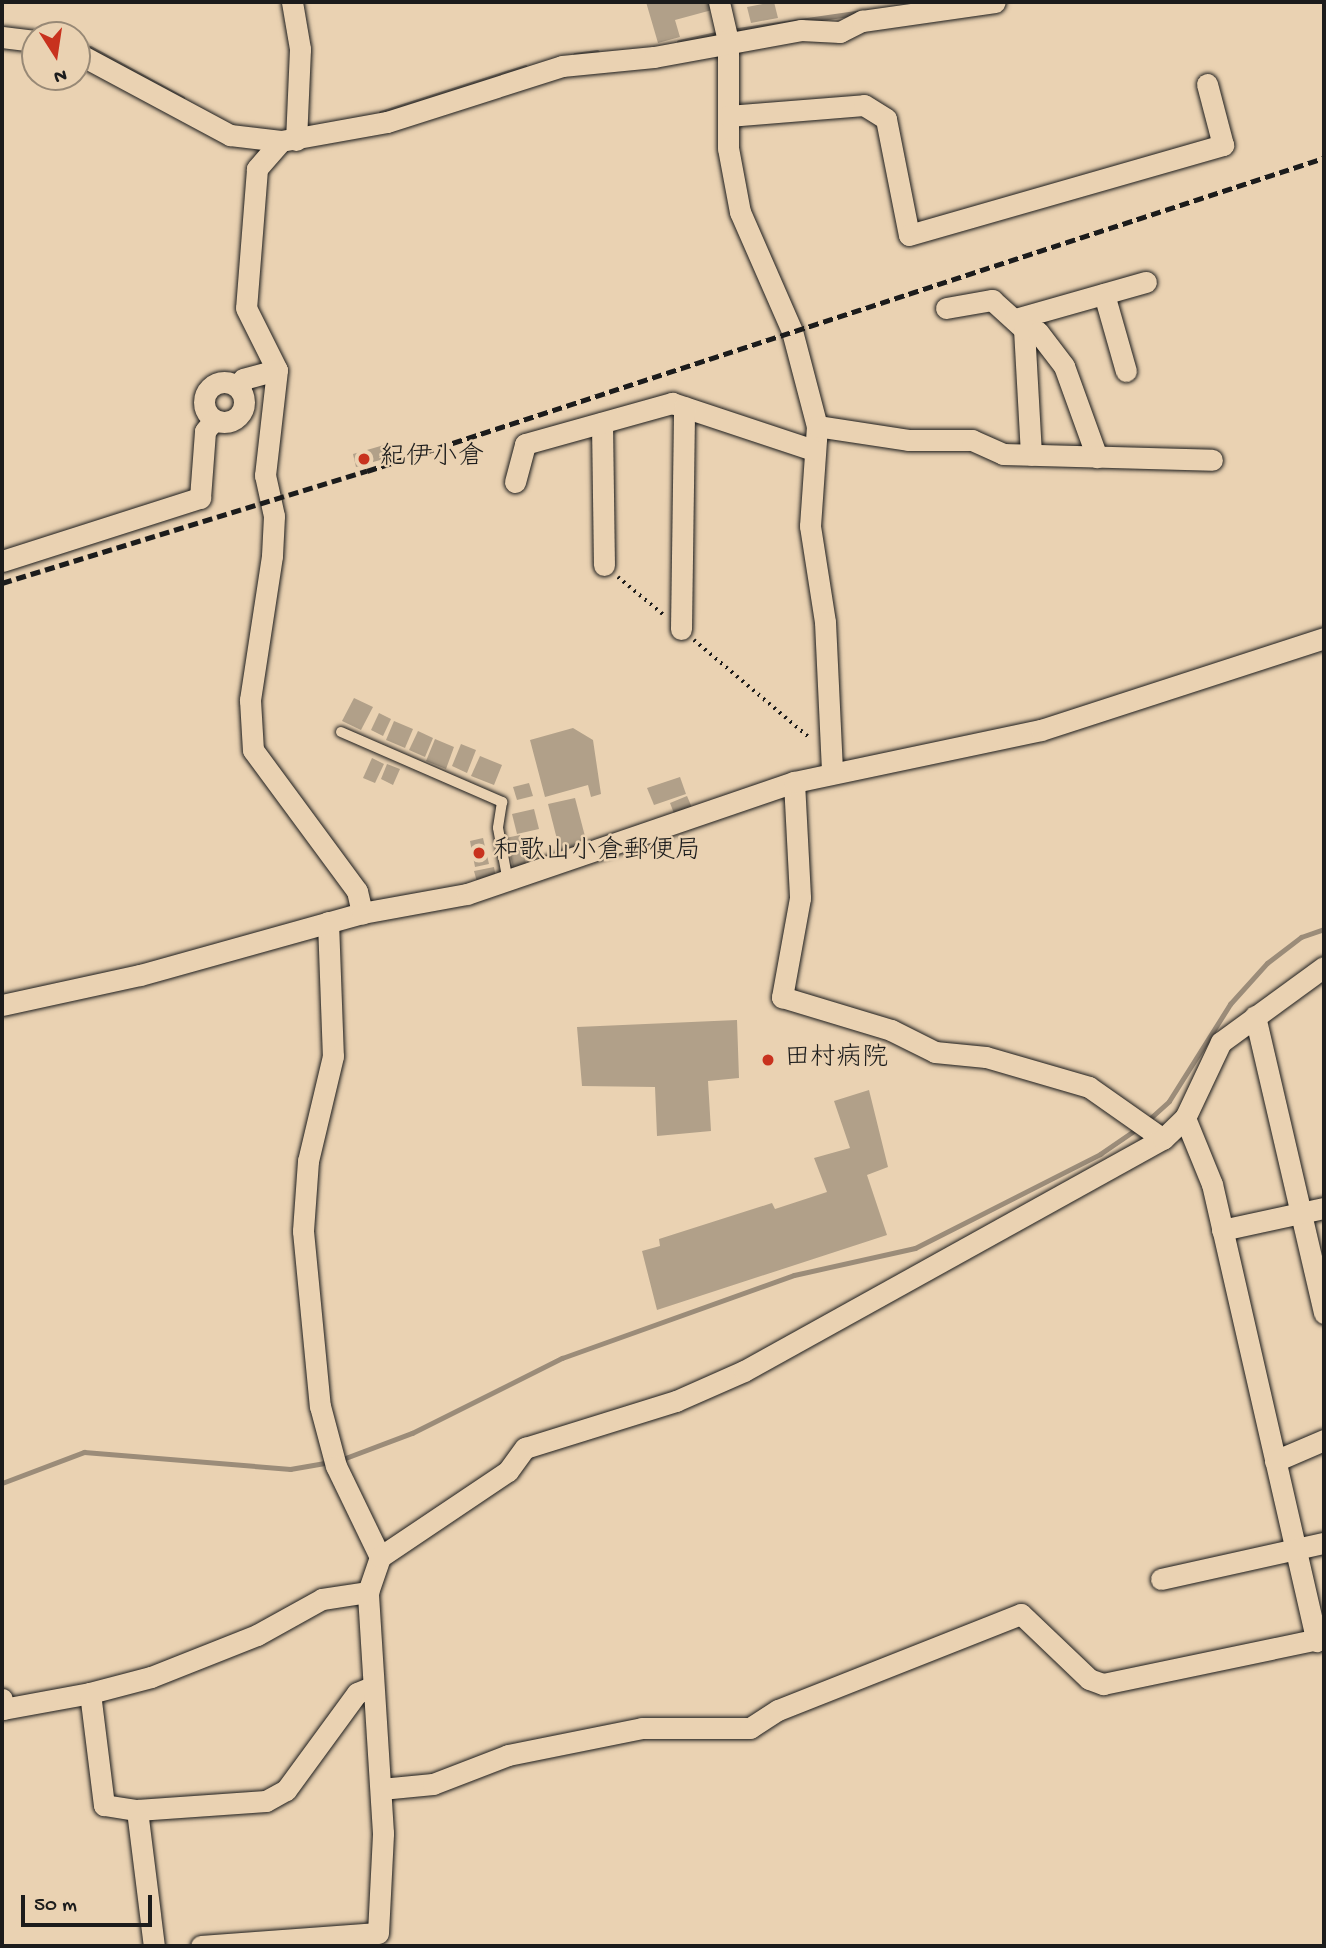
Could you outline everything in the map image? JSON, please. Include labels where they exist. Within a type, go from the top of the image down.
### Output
[{"type":"street","points":[[292,2],[300,49],[289,141],[257,169],[246,308],[277,370],[265,475],[274,516],[272,556],[250,700],[253,750],[357,891],[362,913]]},
{"type":"street","points":[[719,2],[728,40],[728,116],[740,212],[792,331],[817,426],[813,450],[810,526],[825,622],[830,763]]},
{"type":"street","points":[[91,61],[230,135],[289,141],[387,122],[562,66],[654,57],[728,40],[840,32],[862,20],[995,2]]},
{"type":"street","points":[[2,37],[21,39]]},
{"type":"street","points":[[728,116],[864,105],[886,119],[909,235],[1223,145],[1207,84]]},
{"type":"street","points":[[1020,324],[1146,282]]},
{"type":"street","points":[[1104,294],[1126,371]]},
{"type":"street","points":[[946,308],[985,299],[1002,304],[1020,324],[1038,332],[1064,366],[1097,457]]},
{"type":"street","points":[[1020,324],[1031,455]]},
{"type":"street","points":[[2,561],[200,498],[205,431],[214,420],[205,410],[207,392],[224,382],[240,389],[243,379],[277,370]]},
{"type":"street","points":[[515,482],[525,444],[672,403],[813,450]]},
{"type":"street","points":[[681,629],[684,407]]},
{"type":"street","points":[[601,423],[604,565]]},
{"type":"street","points":[[817,426],[908,439],[972,440],[997,453],[1212,460]]},
{"type":"street","points":[[2,1005],[140,975],[362,913],[508,882],[794,782],[830,763],[1041,730],[1324,638]]},
{"type":"street","points":[[794,782],[800,898],[782,997],[891,1030],[934,1052],[986,1057],[1089,1087],[1125,1107],[1160,1135]]},
{"type":"street","points":[[328,922],[333,1056],[308,1161],[303,1231],[332,1456],[380,1557]]},
{"type":"street","points":[[201,1946],[369,1940],[378,1933],[381,1789],[372,1687],[368,1592],[380,1557],[508,1471],[525,1448],[676,1401],[744,1371],[1160,1135],[1185,1118],[1222,1042],[1324,967]]},
{"type":"street","points":[[1255,1016],[1324,1313]]},
{"type":"street","points":[[381,1789],[433,1784],[508,1755],[642,1728],[750,1728],[778,1710],[1021,1614],[1089,1679],[1104,1684],[1321,1639],[1297,1554],[1199,1141],[1185,1118]]},
{"type":"street","points":[[1222,1230],[1324,1208]]},
{"type":"street","points":[[1275,1461],[1324,1440]]},
{"type":"street","points":[[1161,1579],[1297,1554],[1324,1543]]},
{"type":"street","points":[[2,1706],[90,1693],[151,1677],[257,1635],[322,1599],[368,1592]]},
{"type":"street","points":[[90,1693],[104,1805],[137,1810],[265,1801],[286,1790],[357,1693],[372,1687]]},
{"type":"street","points":[[137,1810],[154,1946]]},
{"type":"lane","points":[[341,732],[502,802],[498,828],[508,882]]},
{"type":"path","points":[[604,565],[681,629],[830,763]]},
{"type":"building","points":[[646,2],[710,2],[712,10],[675,20],[680,37],[658,43]]},
{"type":"building","points":[[774,2],[778,18],[751,23],[747,7]]},
{"type":"building","points":[[391,443],[394,456],[356,467],[353,454]]},
{"type":"building","points":[[354,698],[373,707],[361,730],[342,721]]},
{"type":"building","points":[[379,713],[391,719],[383,736],[371,730]]},
{"type":"building","points":[[394,721],[413,729],[405,748],[386,740]]},
{"type":"building","points":[[573,728],[593,740],[601,794],[591,797],[588,785],[545,797],[530,740]]},
{"type":"building","points":[[418,731],[433,738],[425,757],[409,750]]},
{"type":"building","points":[[435,739],[454,747],[446,769],[426,761]]},
{"type":"building","points":[[461,744],[476,750],[467,773],[452,766]]},
{"type":"building","points":[[480,756],[502,765],[494,785],[471,776]]},
{"type":"building","points":[[372,758],[384,764],[375,783],[363,778]]},
{"type":"building","points":[[387,764],[400,769],[393,785],[381,779]]},
{"type":"building","points":[[680,777],[686,794],[654,805],[647,788]]},
{"type":"building","points":[[529,783],[533,796],[517,800],[513,787]]},
{"type":"building","points":[[687,796],[693,810],[675,816],[670,803]]},
{"type":"building","points":[[575,798],[587,844],[560,851],[548,804]]},
{"type":"building","points":[[534,809],[539,829],[517,834],[512,814]]},
{"type":"building","points":[[520,835],[527,868],[514,871],[506,838]]},
{"type":"building","points":[[483,838],[489,864],[475,867],[470,841]]},
{"type":"building","points":[[494,867],[496,878],[477,882],[474,871]]},
{"type":"building","points":[[737,1020],[739,1078],[708,1081],[711,1131],[657,1136],[655,1087],[582,1086],[577,1027]]},
{"type":"building","points":[[869,1090],[888,1167],[867,1175],[887,1235],[657,1310],[642,1251],[660,1246],[659,1239],[772,1203],[775,1209],[827,1192],[814,1158],[850,1148],[834,1101]]},
{"type":"waterway","points":[[731,31],[863,12]]},
{"type":"waterway","points":[[679,42],[721,33]]},
{"type":"waterway","points":[[91,49],[182,98]]},
{"type":"waterway","points":[[575,55],[597,52]]},
{"type":"waterway","points":[[381,113],[525,67]]},
{"type":"waterway","points":[[1146,1122],[1169,1101],[1230,1004],[1267,963],[1301,937],[1324,929]]},
{"type":"waterway","points":[[340,1460],[412,1433],[562,1358],[794,1275],[915,1248],[1100,1154],[1138,1128]]},
{"type":"waterway","points":[[2,1483],[84,1452],[290,1469],[330,1462]]},
{"type":"railway","points":[[2,583],[367,471],[1324,158]]},
{"type":"place","name":"紀伊小倉","points":[[364,459]]},
{"type":"place","name":"和歌山小倉郵便局","points":[[479,853]]},
{"type":"place","name":"田村病院","points":[[768,1060]]}]
